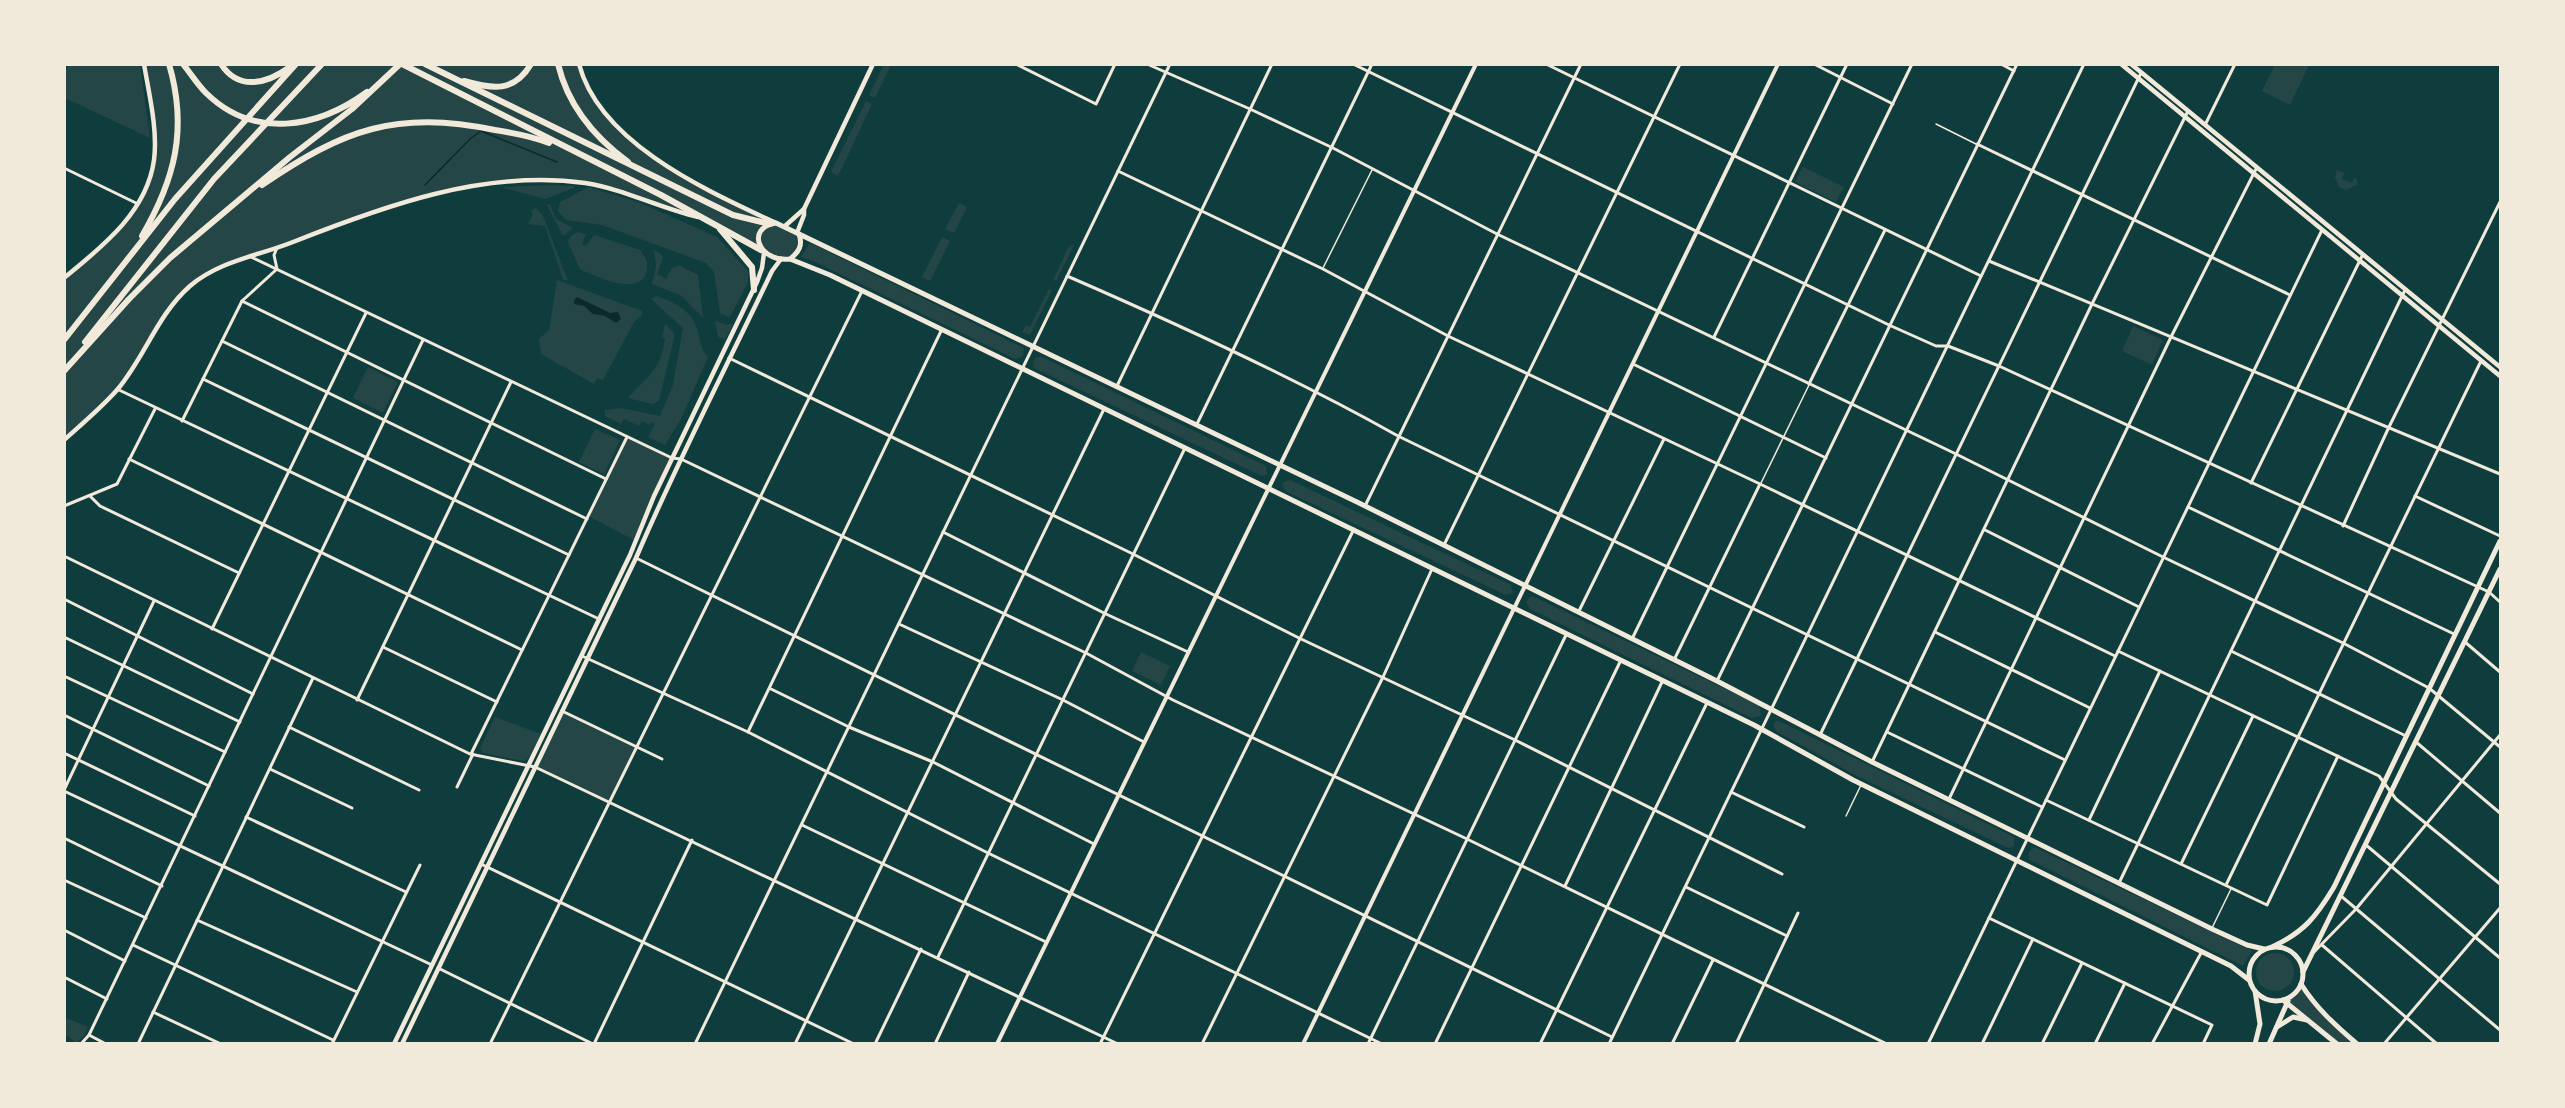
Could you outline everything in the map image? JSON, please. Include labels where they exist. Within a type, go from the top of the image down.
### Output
[{"type":"highway","points":[[129,256],[165,193],[176,154],[177,113],[169,64]]},
{"type":"highway","points":[[183,64],[207,94],[239,115],[259,122],[279,125],[303,123],[338,110],[360,97],[393,71]]},
{"type":"highway","points":[[221,64],[237,79],[255,84],[273,78],[294,64]]},
{"type":"highway","points":[[64,340],[174,199],[294,64]]},
{"type":"highway","points":[[64,370],[214,179],[322,64]]},
{"type":"highway","points":[[64,370],[170,258],[290,157],[352,110],[401,64],[706,219],[763,251]]},
{"type":"highway","points":[[425,64],[643,173],[733,215],[773,224]]},
{"type":"highway","points":[[445,75],[496,88],[517,81],[526,74],[531,64]]},
{"type":"highway","points":[[558,64],[567,91],[578,112],[593,132],[614,152],[643,173]]},
{"type":"highway","points":[[234,203],[320,148],[348,136],[390,124],[440,121],[472,125],[535,138],[578,154]]},
{"type":"highway","points":[[718,226],[752,267],[754,290]]},
{"type":"main road","points":[[64,278],[103,245],[138,204],[150,178],[155,148],[144,64]]},
{"type":"main road","points":[[579,64],[587,86],[599,106],[630,137],[702,188],[773,224],[785,226],[1034,345],[1365,506],[1717,681],[1872,762],[2247,945],[2264,949],[2282,947],[2298,959],[2303,972]]},
{"type":"main road","points":[[790,259],[799,250],[801,243],[798,234],[804,209],[873,64]]},
{"type":"main road","points":[[2121,64],[2138,79],[2205,125],[2325,222],[2500,376]]},
{"type":"main road","points":[[2131,64],[2254,173],[2360,260],[2404,292]]},
{"type":"main road","points":[[64,440],[117,389],[167,309],[180,295],[220,266],[277,248],[350,219],[425,197],[478,186],[532,180],[605,187],[673,211],[706,219]]},
{"type":"main road","points":[[785,226],[804,209]]},
{"type":"main road","points":[[394,1044],[582,656],[630,555],[672,458],[754,290],[762,268],[763,251],[759,235],[763,228],[773,224]]},
{"type":"main road","points":[[763,251],[781,259],[790,259],[862,291],[1270,488],[1762,729],[1862,784],[2231,966],[2249,980],[2255,991],[2260,1024],[2255,1044]]},
{"type":"main road","points":[[402,1044],[588,659],[729,358],[772,271],[781,259]]},
{"type":"main road","points":[[2441,323],[2500,367]]},
{"type":"main road","points":[[2272,947],[2300,932],[2319,911],[2334,887],[2500,541]]},
{"type":"main road","points":[[2269,1044],[2286,1000],[2301,984],[2303,972],[2320,943],[2500,569]]},
{"type":"main road","points":[[2249,980],[2251,962],[2264,949]]},
{"type":"main road","points":[[2301,984],[2332,1023],[2356,1044]]},
{"type":"main road","points":[[2255,991],[2264,998],[2286,1000],[2337,1044]]},
{"type":"main road","points":[[2276,1029],[2293,1017],[2309,1020]]},
{"type":"street","points":[[1016,64],[1096,104],[1115,64]]},
{"type":"street","points":[[1147,64],[1333,148],[1497,234],[1851,403],[2084,519],[2343,643],[2429,688],[2500,747]]},
{"type":"street","points":[[695,1044],[1170,64]]},
{"type":"street","points":[[1117,386],[1272,64]]},
{"type":"street","points":[[1353,64],[1889,325],[1936,346],[1948,346],[1999,366],[2489,592],[2500,602]]},
{"type":"street","points":[[1197,425],[1372,64]]},
{"type":"street","points":[[997,1044],[1476,64]]},
{"type":"street","points":[[1546,64],[1982,276]]},
{"type":"street","points":[[1365,506],[1581,64]]},
{"type":"street","points":[[1444,545],[1680,64]]},
{"type":"street","points":[[1303,1044],[1778,64]]},
{"type":"street","points":[[1814,64],[1893,104]]},
{"type":"street","points":[[1713,337],[1846,64]]},
{"type":"street","points":[[1632,639],[1912,64]]},
{"type":"street","points":[[2001,64],[2014,71]]},
{"type":"street","points":[[1717,681],[2017,64]]},
{"type":"street","points":[[1609,1044],[2084,64]]},
{"type":"street","points":[[2205,125],[2235,64]]},
{"type":"street","points":[[1820,735],[2141,73]]},
{"type":"street","points":[[1872,762],[2092,304],[2187,113]]},
{"type":"street","points":[[1977,144],[2290,295]]},
{"type":"street","points":[[1949,799],[2171,337],[2258,167]]},
{"type":"street","points":[[64,168],[138,204]]},
{"type":"street","points":[[1118,171],[1283,249],[1448,336],[2115,656]]},
{"type":"street","points":[[2343,526],[2500,202]]},
{"type":"street","points":[[1928,1044],[2325,222]]},
{"type":"street","points":[[1809,384],[1885,230]]},
{"type":"street","points":[[277,248],[274,255],[277,269]]},
{"type":"street","points":[[2251,483],[2363,254]]},
{"type":"street","points":[[251,257],[1005,614],[1086,653],[1166,697],[1522,865],[1887,1044]]},
{"type":"street","points":[[1989,261],[2500,474]]},
{"type":"street","points":[[182,421],[242,301],[277,269]]},
{"type":"street","points":[[1067,276],[1233,350],[1317,391],[1398,436],[2065,760]]},
{"type":"street","points":[[490,1044],[862,291]]},
{"type":"street","points":[[2119,883],[2404,292]]},
{"type":"street","points":[[242,301],[606,479]]},
{"type":"street","points":[[212,629],[366,313]]},
{"type":"street","points":[[748,732],[942,329]]},
{"type":"street","points":[[81,1044],[89,1035],[182,846],[423,340]]},
{"type":"street","points":[[222,341],[587,519]]},
{"type":"street","points":[[2226,885],[2485,355]]},
{"type":"street","points":[[729,358],[1052,517],[1133,554],[1299,638],[1515,740],[1782,874]]},
{"type":"street","points":[[1633,364],[1826,458]]},
{"type":"street","points":[[203,379],[569,555]]},
{"type":"street","points":[[357,700],[511,382]]},
{"type":"street","points":[[117,389],[599,619]]},
{"type":"street","points":[[64,506],[117,484],[155,409]]},
{"type":"street","points":[[795,1044],[1104,409]]},
{"type":"street","points":[[457,787],[627,437]]},
{"type":"street","points":[[1578,613],[1664,439]]},
{"type":"street","points":[[938,957],[1185,448]]},
{"type":"street","points":[[129,459],[522,650]]},
{"type":"street","points":[[1674,660],[1760,484]]},
{"type":"street","points":[[90,496],[100,506],[239,573]]},
{"type":"street","points":[[2415,496],[2500,536]]},
{"type":"street","points":[[2188,507],[2454,634]]},
{"type":"street","points":[[1100,1044],[1354,529]]},
{"type":"street","points":[[1984,530],[2139,607]]},
{"type":"street","points":[[943,532],[1106,614],[1188,652]]},
{"type":"street","points":[[630,555],[1612,1037]]},
{"type":"street","points":[[64,556],[472,754],[536,766],[1118,1044]]},
{"type":"street","points":[[1202,1044],[1332,776],[1383,677],[1433,568]]},
{"type":"street","points":[[64,599],[253,694]]},
{"type":"street","points":[[154,601],[64,791],[594,1044],[692,840]]},
{"type":"street","points":[[899,624],[1063,700],[1144,742]]},
{"type":"street","points":[[1935,632],[2090,708]]},
{"type":"street","points":[[1368,1044],[1567,633]]},
{"type":"street","points":[[64,638],[240,722]]},
{"type":"street","points":[[2465,642],[2500,672]]},
{"type":"street","points":[[383,647],[497,702]]},
{"type":"street","points":[[2118,651],[2379,776],[2396,799],[2500,884]]},
{"type":"street","points":[[2231,651],[2406,736]]},
{"type":"street","points":[[582,656],[748,732],[988,853],[1071,891],[1382,1044]]},
{"type":"street","points":[[1435,1044],[1621,660]]},
{"type":"street","points":[[2089,820],[2160,671]]},
{"type":"street","points":[[64,676],[225,752]]},
{"type":"street","points":[[138,1044],[313,678]]},
{"type":"street","points":[[1565,886],[1663,680]]},
{"type":"street","points":[[770,688],[849,727],[933,762],[1094,844]]},
{"type":"street","points":[[1540,1044],[1707,702]]},
{"type":"street","points":[[562,711],[662,759]]},
{"type":"street","points":[[64,715],[209,786]]},
{"type":"street","points":[[2181,864],[2253,716]]},
{"type":"street","points":[[290,727],[419,790]]},
{"type":"street","points":[[1887,732],[2042,807]]},
{"type":"street","points":[[2436,1044],[2320,943],[2356,909],[2500,735]]},
{"type":"street","points":[[2416,742],[2500,813]]},
{"type":"street","points":[[64,753],[195,816]]},
{"type":"street","points":[[2046,800],[2267,905],[2338,756]]},
{"type":"street","points":[[270,769],[351,808]]},
{"type":"street","points":[[1731,792],[1804,827]]},
{"type":"street","points":[[246,817],[406,892]]},
{"type":"street","points":[[801,824],[1046,942]]},
{"type":"street","points":[[64,838],[162,886]]},
{"type":"street","points":[[2366,845],[2500,958]]},
{"type":"street","points":[[481,864],[854,1044]]},
{"type":"street","points":[[133,945],[332,1042],[420,865]]},
{"type":"street","points":[[64,880],[146,918]]},
{"type":"street","points":[[1685,886],[1787,936]]},
{"type":"street","points":[[2341,896],[2500,1030]]},
{"type":"street","points":[[2384,1044],[2500,908]]},
{"type":"street","points":[[1736,1044],[1798,913]]},
{"type":"street","points":[[1989,918],[2212,1025],[2204,1044]]},
{"type":"street","points":[[197,920],[358,993]]},
{"type":"street","points":[[64,930],[125,961]]},
{"type":"street","points":[[1982,1044],[2033,939]]},
{"type":"street","points":[[875,1044],[921,949]]},
{"type":"street","points":[[2152,1044],[2201,951]]},
{"type":"street","points":[[1672,1044],[1713,960]]},
{"type":"street","points":[[2042,1044],[2082,963]]},
{"type":"street","points":[[935,1044],[969,972]]},
{"type":"street","points":[[64,977],[107,999]]},
{"type":"street","points":[[2095,1044],[2125,983]]},
{"type":"street","points":[[153,1012],[221,1044]]},
{"type":"street","points":[[89,1035],[106,1044]]},
{"type":"lane","points":[[1936,124],[1977,144]]},
{"type":"lane","points":[[1323,269],[1372,169]]},
{"type":"lane","points":[[1760,484],[1809,384]]},
{"type":"lane","points":[[1846,816],[1862,784]]},
{"type":"lane","points":[[2212,928],[2232,888]]},
{"type":"shaded area","points":[[884,64],[891,65],[875,98],[869,95]]},
{"type":"shaded area","points":[[68,65],[140,65],[150,138],[65,98],[65,72]]},
{"type":"shaded area","points":[[144,65],[579,65],[599,106],[630,137],[702,188],[790,229],[801,240],[795,255],[781,259],[707,219],[626,193],[584,183],[532,180],[478,186],[398,205],[220,266],[180,295],[117,389],[65,440],[65,278],[116,232],[145,190],[151,174],[154,135]]},
{"type":"shaded area","points":[[2275,65],[2309,65],[2290,105],[2262,91]]},
{"type":"shaded area","points":[[866,101],[872,104],[838,176],[831,172]]},
{"type":"shaded area","points":[[1803,167],[1844,187],[1836,202],[1795,182]]},
{"type":"shaded area","points":[[2337,170],[2344,173],[2342,179],[2352,183],[2354,178],[2357,179],[2357,185],[2346,190],[2339,187],[2335,178]]},
{"type":"shaded area","points":[[574,186],[574,188],[545,199],[501,187]]},
{"type":"shaded area","points":[[588,187],[638,202],[717,237],[748,271],[748,282],[731,315],[728,317],[720,313],[714,272],[706,263],[602,225],[566,220],[558,211],[560,202]]},
{"type":"shaded area","points":[[959,203],[967,207],[954,233],[945,229]]},
{"type":"shaded area","points":[[550,204],[556,219],[573,228],[563,236],[547,205]]},
{"type":"shaded area","points":[[536,208],[543,216],[568,281],[563,279],[545,226],[528,224],[533,214],[531,211]]},
{"type":"shaded area","points":[[578,232],[586,234],[582,244],[586,246],[594,235],[640,250],[647,261],[646,273],[641,281],[622,284],[580,269],[568,242],[571,236]]},
{"type":"shaded area","points":[[942,237],[950,241],[930,281],[922,277]]},
{"type":"shaded area","points":[[810,243],[1020,346],[1024,349],[1023,356],[1013,358],[801,257]]},
{"type":"shaded area","points":[[1074,245],[1056,281],[1053,280],[1069,246]]},
{"type":"shaded area","points":[[654,250],[663,258],[657,274],[666,279],[672,268],[679,265],[698,275],[703,318],[682,296],[652,284],[656,267]]},
{"type":"shaded area","points":[[557,280],[642,311],[642,315],[634,322],[603,380],[597,378],[594,384],[541,354],[539,339],[549,330]]},
{"type":"shaded area","points":[[1049,289],[1052,290],[1030,335],[1022,332],[1026,325],[1030,327]]},
{"type":"shaded area","points":[[656,296],[676,304],[692,318],[702,348],[708,357],[681,419],[665,445],[648,437],[655,424],[651,422],[650,425],[642,421],[639,426],[624,419],[621,424],[605,416],[605,410],[621,408],[660,416],[673,385],[683,328],[651,299]]},
{"type":"shaded area","points":[[577,297],[610,313],[618,312],[621,319],[616,323],[605,316],[593,314],[584,306],[574,304]]},
{"type":"shaded area","points":[[715,321],[727,325],[734,323],[725,339],[718,337]]},
{"type":"shaded area","points":[[665,324],[674,333],[674,338],[659,401],[652,404],[628,398],[652,372],[660,359],[665,338],[662,337]]},
{"type":"shaded area","points":[[2133,326],[2163,340],[2152,365],[2122,351]]},
{"type":"shaded area","points":[[1036,357],[1042,357],[1266,466],[1267,475],[1262,476],[1034,368],[1033,362]]},
{"type":"shaded area","points":[[368,367],[398,382],[383,413],[353,398]]},
{"type":"shaded area","points":[[595,429],[620,440],[604,474],[579,462]]},
{"type":"shaded area","points":[[627,437],[672,458],[636,541],[588,516]]},
{"type":"shaded area","points":[[1290,480],[1511,585],[1513,593],[1506,595],[1285,491],[1282,483]]},
{"type":"shaded area","points":[[1530,597],[1759,705],[1760,716],[1752,718],[1530,609],[1526,602]]},
{"type":"shaded area","points":[[1141,652],[1170,666],[1161,685],[1132,671]]},
{"type":"shaded area","points":[[562,711],[637,747],[610,801],[535,767]]},
{"type":"shaded area","points":[[495,717],[541,734],[529,758],[524,761],[483,753],[480,748]]},
{"type":"shaded area","points":[[1777,720],[2014,837],[2014,846],[2008,848],[1855,775],[1776,731],[1773,725]]},
{"type":"shaded area","points":[[2032,848],[2252,951],[2243,966],[2030,860],[2028,854]]},
{"type":"shaded area","points":[[2275,953],[2289,958],[2294,972],[2289,986],[2275,991],[2261,986],[2256,972],[2261,958]]},
{"type":"shaded area","points":[[2301,984],[2311,999],[2357,1043],[2337,1043],[2287,1003]]},
{"type":"shaded area","points":[[64,1017],[88,1027],[84,1036],[76,1043],[65,1034]]},
{"type":"waterway","points":[[425,185],[471,138],[481,131],[557,162]]}]
